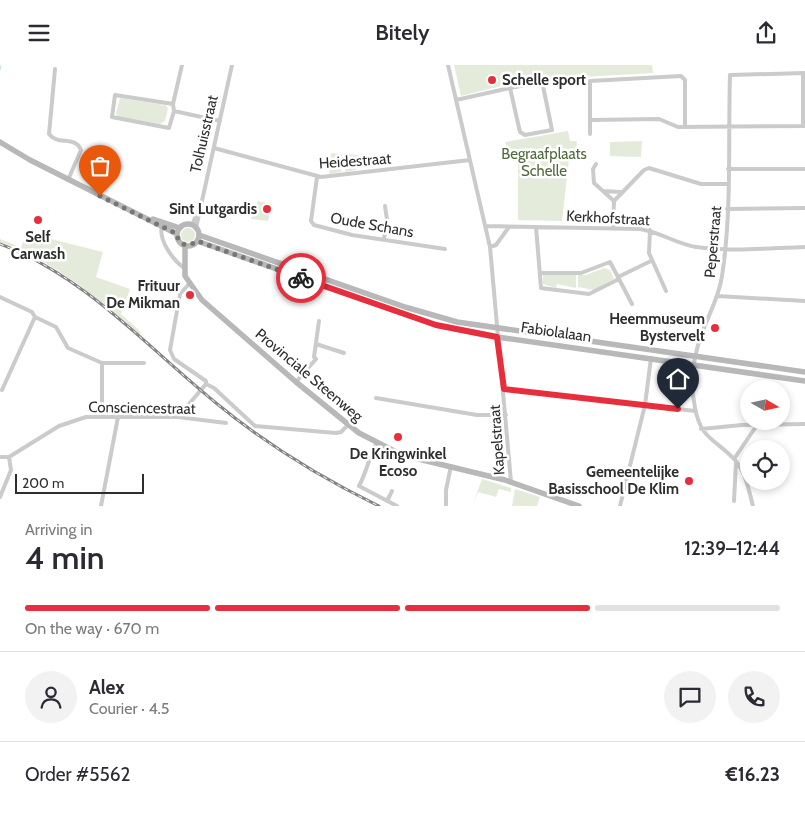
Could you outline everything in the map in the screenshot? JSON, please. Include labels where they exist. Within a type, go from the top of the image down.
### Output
[{"type":"main road","points":[[0,142],[68,180],[175,230],[179,241],[187,245]]},
{"type":"main road","points":[[142,215],[162,226],[175,230],[185,224],[194,226],[198,238],[187,245]]},
{"type":"main road","name":"Fabiolalaan","points":[[198,238],[425,313],[497,329],[805,373]]},
{"type":"main road","name":"Fabiolalaan","points":[[198,238],[436,325],[497,337],[805,381]]},
{"type":"main road","points":[[184,269],[187,245]]},
{"type":"main road","name":"Provinciale Steenweg","points":[[184,269],[189,283],[202,300],[348,425],[407,457],[451,466],[511,482],[579,506]]},
{"type":"street","points":[[174,104],[115,95],[112,117],[169,128],[174,111],[182,65]]},
{"type":"street","name":"Tolhuisstraat","points":[[194,226],[200,209],[232,65]]},
{"type":"street","name":"Kapelstraat","points":[[448,65],[490,247],[511,482]]},
{"type":"street","points":[[55,69],[49,134],[55,139],[74,141],[81,150],[68,180]]},
{"type":"street","points":[[590,119],[659,119],[685,127],[804,126],[804,73]]},
{"type":"street","name":"Peperstraat","points":[[753,506],[746,482],[735,460],[710,440],[701,429],[695,411],[691,388],[695,356],[701,335],[718,296],[726,249],[730,75],[804,73]]},
{"type":"street","points":[[590,134],[590,81],[681,76],[685,80],[685,127]]},
{"type":"street","points":[[456,100],[535,83],[543,86],[552,130],[525,135],[520,132],[513,88]]},
{"type":"street","points":[[174,111],[220,121]]},
{"type":"street","name":"Heidestraat","points":[[214,148],[317,177],[342,176],[470,160]]},
{"type":"street","points":[[596,164],[593,177],[594,183],[614,201]]},
{"type":"street","points":[[613,228],[614,201],[621,192],[649,168],[701,184],[728,184]]},
{"type":"street","points":[[728,169],[805,169]]},
{"type":"street","name":"Oude Schans","points":[[317,177],[316,200],[311,221],[314,225],[352,235],[445,249]]},
{"type":"street","points":[[603,190],[621,192]]},
{"type":"street","points":[[384,239],[385,207]]},
{"type":"street","points":[[727,209],[805,208]]},
{"type":"street","name":"Provinciale Steenweg","points":[[162,226],[160,233],[178,265],[184,269]]},
{"type":"street","name":"Kerkhofstraat","points":[[486,226],[650,230],[696,247],[726,249],[805,247]]},
{"type":"street","points":[[490,247],[496,245],[509,227]]},
{"type":"street","points":[[536,227],[541,289],[589,294],[651,261]]},
{"type":"street","points":[[650,230],[648,241],[651,261],[666,291]]},
{"type":"street","points":[[540,273],[581,273],[610,262],[632,304]]},
{"type":"street","points":[[189,283],[180,294],[170,350],[174,359],[206,381],[206,384],[214,387],[255,425],[336,433],[341,432],[348,425]]},
{"type":"street","points":[[718,296],[805,301]]},
{"type":"street","points":[[0,297],[32,312],[35,317],[56,327],[68,348],[102,363],[144,363]]},
{"type":"street","points":[[2,390],[35,317]]},
{"type":"street","points":[[296,382],[316,359],[314,357],[319,321]]},
{"type":"street","points":[[316,344],[344,353]]},
{"type":"street","points":[[620,506],[646,405],[651,358]]},
{"type":"street","points":[[102,363],[102,417]]},
{"type":"street","points":[[178,417],[206,384]]},
{"type":"street","points":[[504,389],[695,411]]},
{"type":"street","points":[[376,398],[477,415],[506,415]]},
{"type":"street","name":"Consciencestraat","points":[[8,457],[66,422],[86,417],[178,417],[226,423]]},
{"type":"street","points":[[100,506],[118,417]]},
{"type":"street","points":[[790,424],[805,424]]},
{"type":"street","points":[[701,429],[740,426]]},
{"type":"street","points":[[734,501],[735,460],[754,430]]},
{"type":"street","points":[[377,442],[369,457],[369,467],[359,487],[397,506]]},
{"type":"street","points":[[0,457],[8,457],[11,470],[0,497]]},
{"type":"street","points":[[446,506],[446,490],[451,466]]},
{"type":"street","points":[[387,501],[392,491]]},
{"type":"green space","name":"Schelle sport","points":[[454,65],[652,65],[653,73],[564,78],[564,81],[540,82],[537,77],[461,96]]},
{"type":"green space","points":[[120,98],[165,105],[168,108],[165,121],[160,124],[118,117],[116,113]]},
{"type":"green space","name":"Begraafplaats Schelle","points":[[568,131],[570,141],[577,141],[576,151],[570,150],[562,221],[518,220],[518,151],[507,150],[505,142]]},
{"type":"green space","points":[[642,141],[641,157],[610,156],[610,142]]},
{"type":"green space","points":[[331,153],[342,154],[341,172],[329,174]]},
{"type":"green space","points":[[346,154],[358,155],[355,162],[356,170],[345,172]]},
{"type":"green space","points":[[258,201],[272,204],[268,221],[251,219]]},
{"type":"green space","points":[[185,228],[191,228],[195,235],[191,242],[185,242],[181,238],[181,232]]},
{"type":"green space","points":[[27,233],[103,252],[96,277],[130,289],[121,314],[141,332],[140,335],[108,307],[57,270],[20,250],[0,242],[0,239],[21,247]]},
{"type":"green space","points":[[604,268],[610,270],[614,279],[594,290],[578,287],[578,275],[586,275]]},
{"type":"green space","points":[[543,274],[576,275],[576,288],[557,284],[556,288],[543,284]]},
{"type":"green space","points":[[482,479],[511,488],[511,492],[499,489],[496,497],[478,492],[472,506]]},
{"type":"green space","points":[[515,489],[540,497],[537,506],[512,506]]},
{"type":"waterway","points":[[0,70],[1,65]]},
{"type":"railway","points":[[0,244],[60,274],[88,294],[216,403],[274,446],[315,472],[379,506]]},
{"type":"way so far","points":[[100,196],[142,215],[177,234],[179,241],[185,245],[192,245],[197,241],[205,243],[301,278]]},
{"type":"place","name":"Schelle sport","points":[[492,80]]},
{"type":"place","name":"Sint Lutgardis","points":[[267,209]]},
{"type":"place","name":"Self Carwash","points":[[38,220]]},
{"type":"place","name":"Frituur De Mikman","points":[[190,295]]},
{"type":"place","name":"Heemmuseum Bystervelt","points":[[715,328]]},
{"type":"place","name":"De Kringwinkel Ecoso","points":[[398,437]]},
{"type":"place","name":"Gemeentelijke Basisschool De Klim","points":[[689,481]]},
{"type":"route","points":[[301,278],[436,325],[497,337],[504,389],[678,409]]}]
